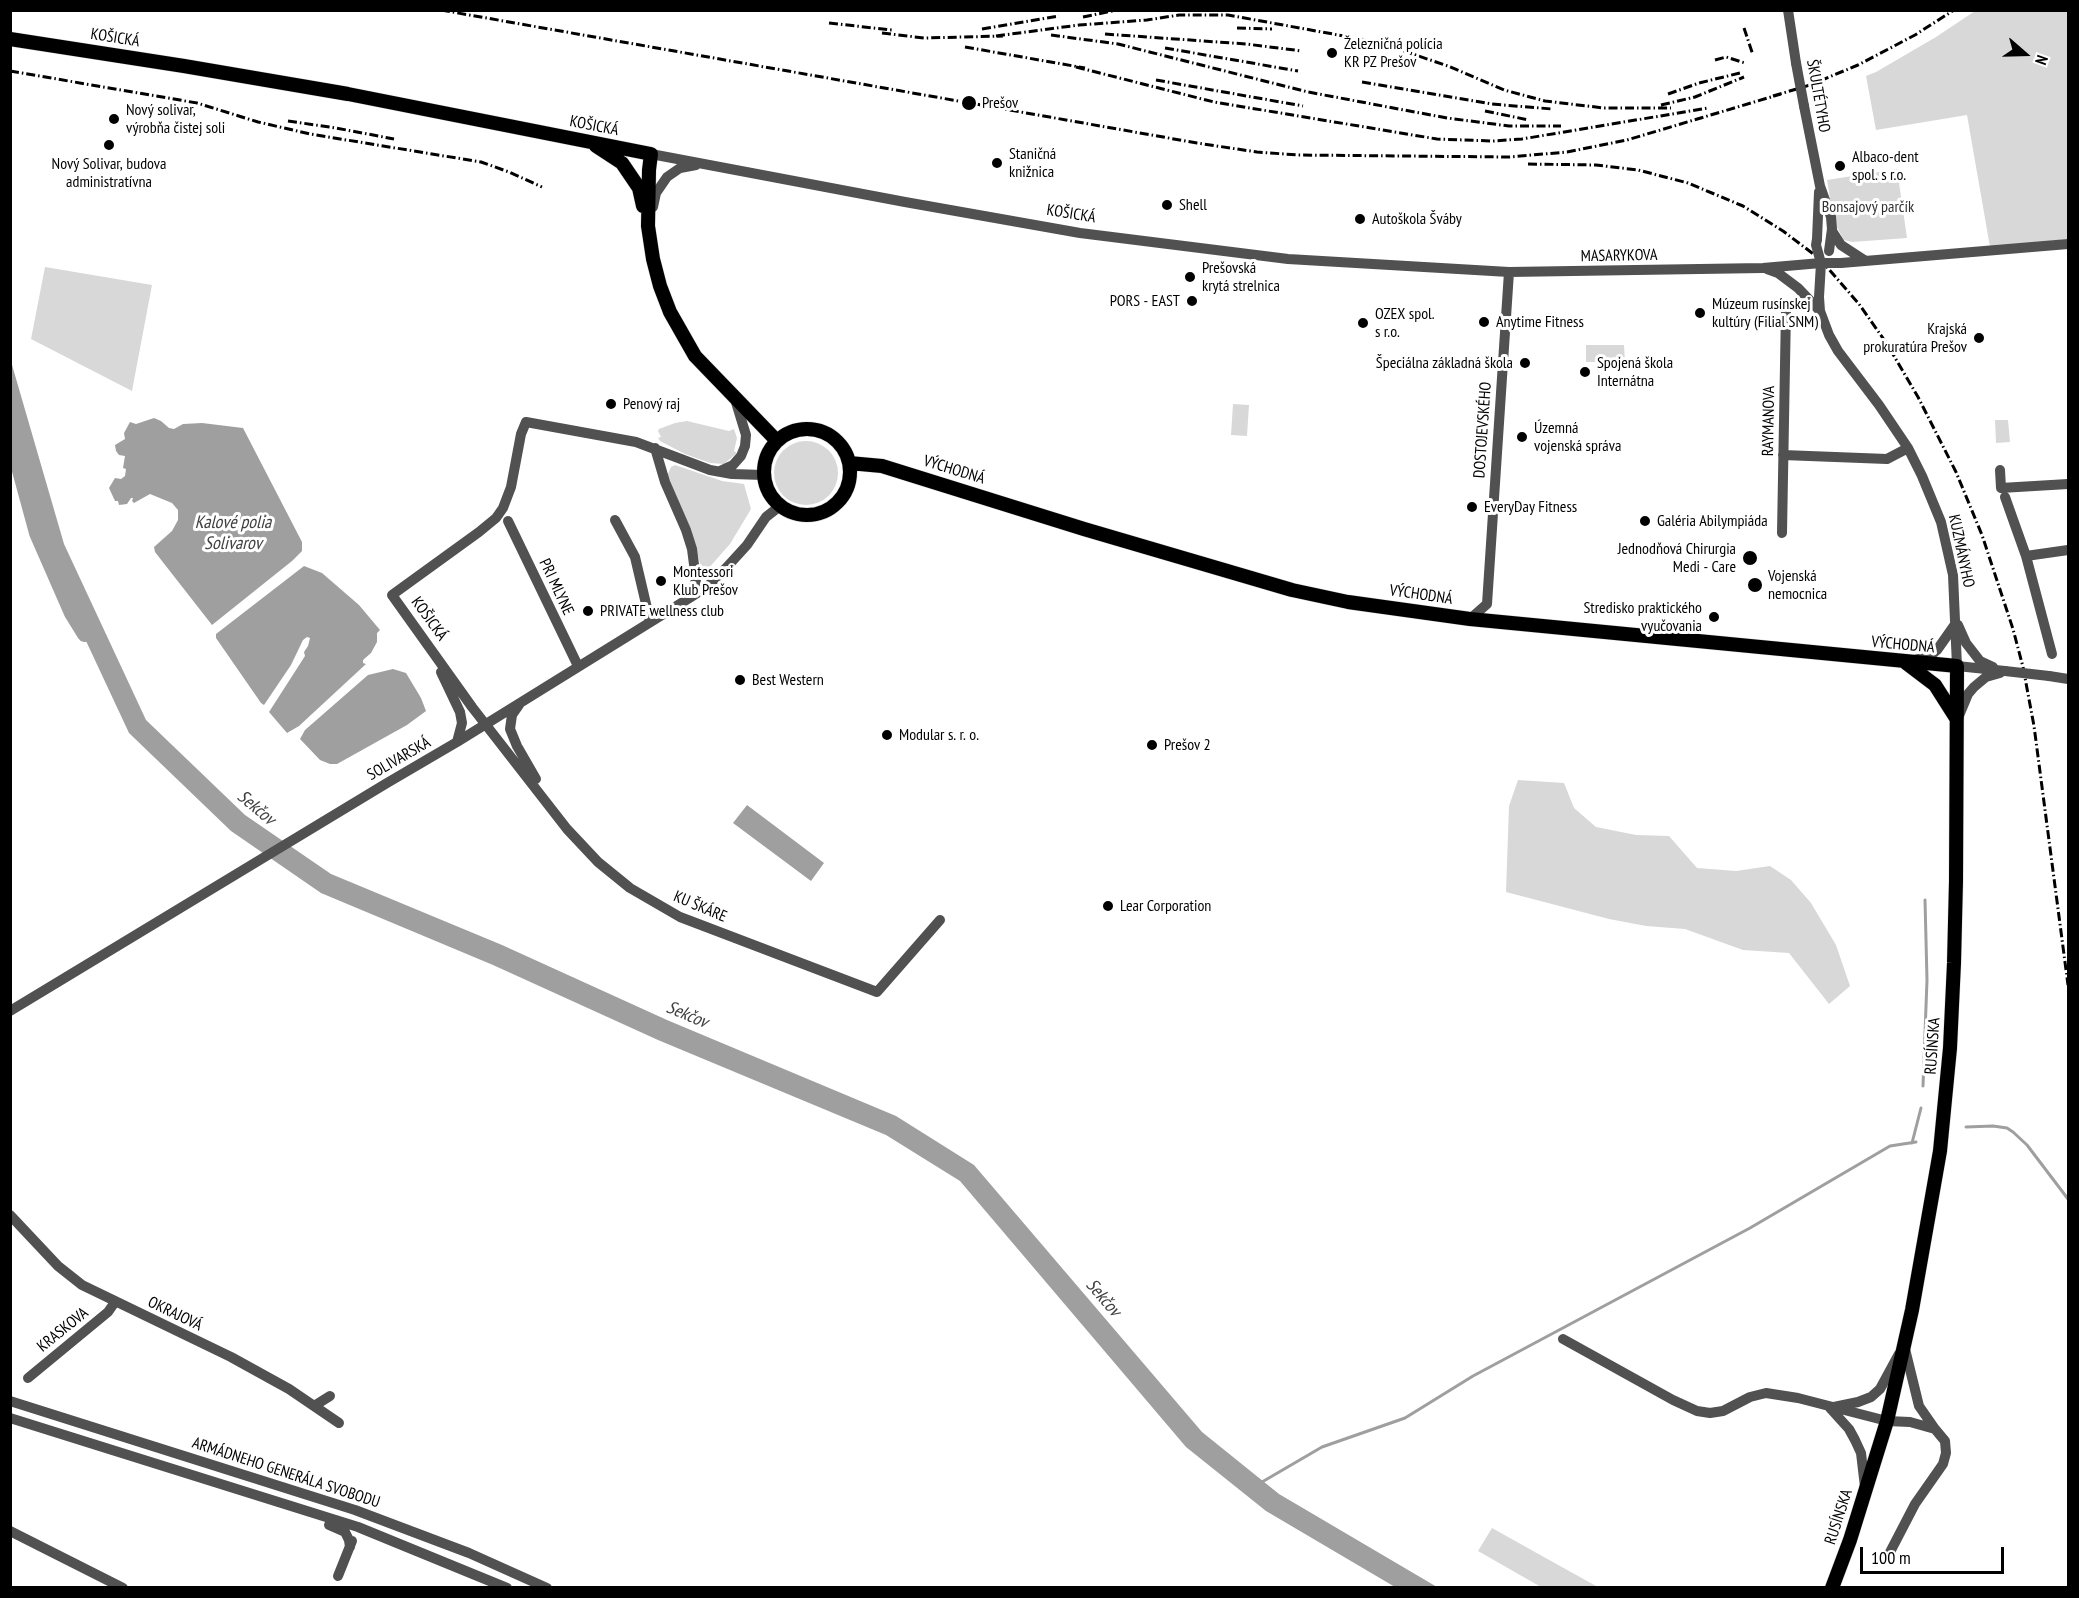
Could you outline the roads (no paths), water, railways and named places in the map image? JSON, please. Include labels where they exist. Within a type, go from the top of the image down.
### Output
[{"type":"main road","name":"KOŠICKÁ","points":[[10,39],[326,90],[651,154]]},
{"type":"main road","points":[[587,141],[614,157],[626,169],[639,188],[660,286],[680,332],[694,356],[777,441]]},
{"type":"main road","points":[[648,226],[651,154]]},
{"type":"main road","points":[[801,429],[827,434],[837,441],[845,451],[849,463],[850,477],[846,490],[838,502],[828,510],[816,515],[803,516],[791,513],[772,498],[766,487],[765,463],[769,451],[788,433],[801,429]]},
{"type":"main road","name":"VÝCHODNÁ","points":[[849,463],[882,466],[1084,529],[1292,590],[1348,602],[1470,619],[1769,647],[1906,663],[1957,666]]},
{"type":"main road","points":[[1906,663],[1935,685],[1957,721]]},
{"type":"main road","name":"RUSÍNSKA","points":[[1832,1587],[1887,1421],[1904,1346],[1931,1203],[1947,1089],[1956,880],[1957,666]]},
{"type":"street","name":"ŠKULTÉTYHO","points":[[1788,10],[1820,186],[1831,217],[1830,251],[1821,264]]},
{"type":"street","name":"KOŠICKÁ","points":[[651,154],[977,215],[1080,233],[1170,245]]},
{"type":"street","points":[[648,226],[656,193],[668,177],[680,168],[702,164]]},
{"type":"street","name":"ŠKULTÉTYHO","points":[[1820,186],[1816,245],[1821,264]]},
{"type":"street","points":[[1832,229],[1841,245],[1864,260]]},
{"type":"street","name":"MASARYKOVA","points":[[1170,245],[1288,259],[1509,272],[1763,268],[2068,244]]},
{"type":"street","name":"KUZMÁNYHO","points":[[1821,264],[1818,297],[1820,311],[1829,335],[1908,448],[1935,506],[1946,540],[1953,575],[1957,622],[1957,666]]},
{"type":"street","points":[[1763,268],[1778,273],[1801,290],[1820,311]]},
{"type":"street","name":"DOSTOJEVSKÉHO","points":[[1486,604],[1509,272]]},
{"type":"street","name":"RAYMANOVA","points":[[1782,533],[1786,309]]},
{"type":"street","points":[[718,472],[733,465],[741,456],[745,446],[746,435],[734,398]]},
{"type":"street","name":"KOŠICKÁ","points":[[486,723],[392,595],[496,518],[503,508],[511,487],[521,434],[526,422],[621,439],[655,448]]},
{"type":"street","points":[[655,448],[684,461],[718,472],[764,475]]},
{"type":"street","points":[[655,448],[665,482],[692,549],[696,580],[692,597]]},
{"type":"street","points":[[1783,456],[1887,459],[1908,448]]},
{"type":"street","points":[[2000,470],[2003,493],[2026,556],[2052,654]]},
{"type":"street","points":[[2003,493],[2068,484]]},
{"type":"street","name":"SOLIVARSKÁ","points":[[10,1011],[457,742],[692,597],[708,586],[726,568],[747,545],[766,517],[780,506]]},
{"type":"street","points":[[615,520],[635,557],[650,621]]},
{"type":"street","name":"PRI MLYNE","points":[[508,521],[578,666]]},
{"type":"street","points":[[2026,556],[2068,550]]},
{"type":"street","points":[[1470,619],[1486,604],[1501,622]]},
{"type":"street","points":[[1906,663],[1930,656],[1957,622]]},
{"type":"street","points":[[1957,622],[1966,643],[1980,661],[1998,671]]},
{"type":"street","points":[[426,643],[460,712],[462,723],[457,742]]},
{"type":"street","name":"VÝCHODNÁ","points":[[1957,666],[2068,679]]},
{"type":"street","points":[[1957,721],[1968,694],[1986,677],[1998,671]]},
{"type":"street","points":[[523,700],[512,716],[510,729],[517,746],[555,813]]},
{"type":"street","name":"KU ŠKÁRE","points":[[486,723],[555,813],[598,862],[630,888],[671,912],[876,992],[940,920]]},
{"type":"street","name":"OKRAJOVÁ","points":[[10,1215],[58,1266],[82,1285],[231,1357],[289,1389],[339,1423]]},
{"type":"street","name":"KRASKOVA","points":[[28,1378],[108,1312],[115,1302]]},
{"type":"street","points":[[1563,1339],[1673,1400],[1697,1410],[1710,1413],[1723,1411],[1750,1397],[1766,1393],[1797,1398],[1887,1421],[1910,1422],[1935,1428]]},
{"type":"street","points":[[1830,1408],[1858,1402],[1880,1389],[1904,1346]]},
{"type":"street","points":[[1888,1556],[1915,1504],[1943,1464],[1946,1453],[1945,1441],[1918,1406],[1904,1346]]},
{"type":"street","points":[[314,1406],[330,1396]]},
{"type":"street","name":"ARMÁDNEHO GENERÁLA SVOBODU","points":[[10,1401],[355,1510],[547,1587]]},
{"type":"street","points":[[1830,1408],[1856,1440],[1861,1453],[1865,1490]]},
{"type":"street","name":"ARMÁDNEHO GENERÁLA SVOBODU","points":[[10,1418],[358,1527],[507,1587]]},
{"type":"street","points":[[289,1505],[312,1519],[345,1532],[350,1540],[348,1552]]},
{"type":"street","points":[[338,1576],[358,1527],[355,1510]]},
{"type":"street","points":[[358,1527],[370,1522],[416,1539],[449,1546]]},
{"type":"street","points":[[10,1531],[123,1587]]},
{"type":"street","points":[[348,1552],[364,1537],[385,1538]]},
{"type":"water","points":[[10,358],[64,544],[146,720],[245,815],[331,874],[502,945],[667,1020],[896,1116],[974,1165],[1202,1432],[1279,1494],[1437,1587],[1395,1587],[1266,1511],[1186,1447],[960,1181],[886,1135],[658,1040],[493,965],[321,893],[231,831],[129,733],[44,551],[11,434]]},
{"type":"water","name":"Kalové polia Solivarov","points":[[154,418],[174,429],[183,424],[202,423],[243,428],[302,542],[302,551],[292,561],[212,625],[155,552],[154,547],[172,531],[178,520],[178,510],[172,503],[150,494],[134,503],[131,498],[127,504],[119,505],[109,488],[115,478],[121,479],[125,476],[126,469],[123,468],[125,456],[119,455],[115,445],[125,439],[124,433],[130,422],[136,424]]},
{"type":"water","name":"Kalové polia Solivarov","points":[[304,566],[322,573],[359,605],[380,630],[371,653],[363,660],[366,664],[299,726],[287,733],[269,712],[305,656],[304,652],[310,638],[303,640],[291,665],[264,705],[216,638],[216,634]]},
{"type":"water","points":[[393,669],[406,673],[426,711],[407,725],[337,764],[320,760],[300,739],[305,730],[368,675]]},
{"type":"water","points":[[747,805],[824,863],[811,881],[733,823]]},
{"type":"waterway","name":"Sekčov","points":[[10,434],[37,533],[72,613],[85,634]]},
{"type":"waterway","points":[[1923,1086],[1927,980],[1925,900]]},
{"type":"waterway","points":[[1912,1143],[1921,1108]]},
{"type":"waterway","points":[[1966,1127],[1993,1126],[2007,1128],[2013,1132],[2027,1145],[2068,1199]]},
{"type":"waterway","points":[[1262,1482],[1322,1447],[1405,1418],[1473,1376],[1750,1228],[1890,1146],[1916,1142]]},
{"type":"railway","points":[[441,10],[1197,143],[1257,152],[1298,155],[1509,157],[1567,152],[1627,140],[1781,94]]},
{"type":"railway","points":[[1083,17],[1117,10]]},
{"type":"railway","points":[[1773,96],[1810,85],[1858,65],[1915,35],[1954,10]]},
{"type":"railway","points":[[996,36],[1179,15],[1228,15],[1377,42],[1448,66],[1504,90],[1545,101],[1604,108],[1671,108]]},
{"type":"railway","points":[[982,29],[1059,16]]},
{"type":"railway","points":[[829,23],[892,30]]},
{"type":"railway","points":[[1237,28],[1272,29]]},
{"type":"railway","points":[[1744,28],[1753,55]]},
{"type":"railway","points":[[882,33],[924,38],[1003,36]]},
{"type":"railway","points":[[1105,34],[1246,44],[1302,51]]},
{"type":"railway","points":[[1051,35],[1118,44],[1308,92],[1447,118],[1509,126],[1561,126]]},
{"type":"railway","points":[[965,47],[1085,68]]},
{"type":"railway","points":[[1165,48],[1298,71]]},
{"type":"railway","points":[[1715,60],[1726,57],[1745,63]]},
{"type":"railway","points":[[1076,67],[1214,102],[1437,139],[1493,141],[1522,139],[1708,108]]},
{"type":"railway","points":[[10,71],[197,103],[258,122],[310,134],[481,162],[542,187]]},
{"type":"railway","points":[[1668,94],[1699,83],[1740,73]]},
{"type":"railway","points":[[1661,105],[1695,97],[1744,77]]},
{"type":"railway","points":[[1156,80],[1303,106]]},
{"type":"railway","points":[[1362,82],[1492,104],[1552,109]]},
{"type":"railway","points":[[1485,111],[1529,120]]},
{"type":"railway","points":[[288,121],[394,139]]},
{"type":"railway","points":[[1528,164],[1596,165],[1638,170],[1688,183],[1743,206],[1783,231],[1820,259],[1859,304],[1887,344],[1918,397],[1956,472],[1982,535],[2013,629],[2034,726],[2068,985]]},
{"type":"place","name":"Železničná polícia KR PZ Prešov","points":[[1332,53]]},
{"type":"place","name":"Prešov","points":[[969,103]]},
{"type":"place","name":"Nový solivar, výrobňa čistej soli","points":[[114,119]]},
{"type":"place","name":"Nový Solivar, budova administratívna","points":[[109,145]]},
{"type":"place","name":"Staničná knižnica","points":[[997,163]]},
{"type":"place","name":"Albaco-dent spol. s r.o.","points":[[1840,166]]},
{"type":"place","name":"Shell","points":[[1167,205]]},
{"type":"place","name":"Autoškola Šváby","points":[[1360,219]]},
{"type":"place","name":"Prešovská krytá strelnica","points":[[1190,277]]},
{"type":"place","name":"PORS - EAST","points":[[1192,301]]},
{"type":"place","name":"Múzeum rusínskej kultúry (Filial SNM)","points":[[1700,313]]},
{"type":"place","name":"Anytime Fitness","points":[[1484,322]]},
{"type":"place","name":"OZEX spol. s r.o.","points":[[1363,323]]},
{"type":"place","name":"Krajská prokuratúra Prešov","points":[[1979,338]]},
{"type":"place","name":"Špeciálna základná škola","points":[[1525,363]]},
{"type":"place","name":"Spojená škola Internátna","points":[[1585,372]]},
{"type":"place","name":"Penový raj","points":[[611,404]]},
{"type":"place","name":"Územná vojenská správa","points":[[1522,437]]},
{"type":"place","name":"EveryDay Fitness","points":[[1472,507]]},
{"type":"place","name":"Galéria Abilympiáda","points":[[1645,521]]},
{"type":"place","name":"Jednodňová Chirurgia Medi - Care","points":[[1750,558]]},
{"type":"place","name":"Montessori Klub Prešov","points":[[661,581]]},
{"type":"place","name":"Vojenská nemocnica","points":[[1755,585]]},
{"type":"place","name":"PRIVATE wellness club","points":[[588,611]]},
{"type":"place","name":"Stredisko praktického vyučovania","points":[[1714,617]]},
{"type":"place","name":"Best Western","points":[[740,680]]},
{"type":"place","name":"Modular s. r. o.","points":[[887,735]]},
{"type":"place","name":"Prešov 2","points":[[1152,745]]},
{"type":"place","name":"Lear Corporation","points":[[1108,906]]},
{"type":"park label","name":"Bonsajový parčík","points":[[1868,207]]}]
